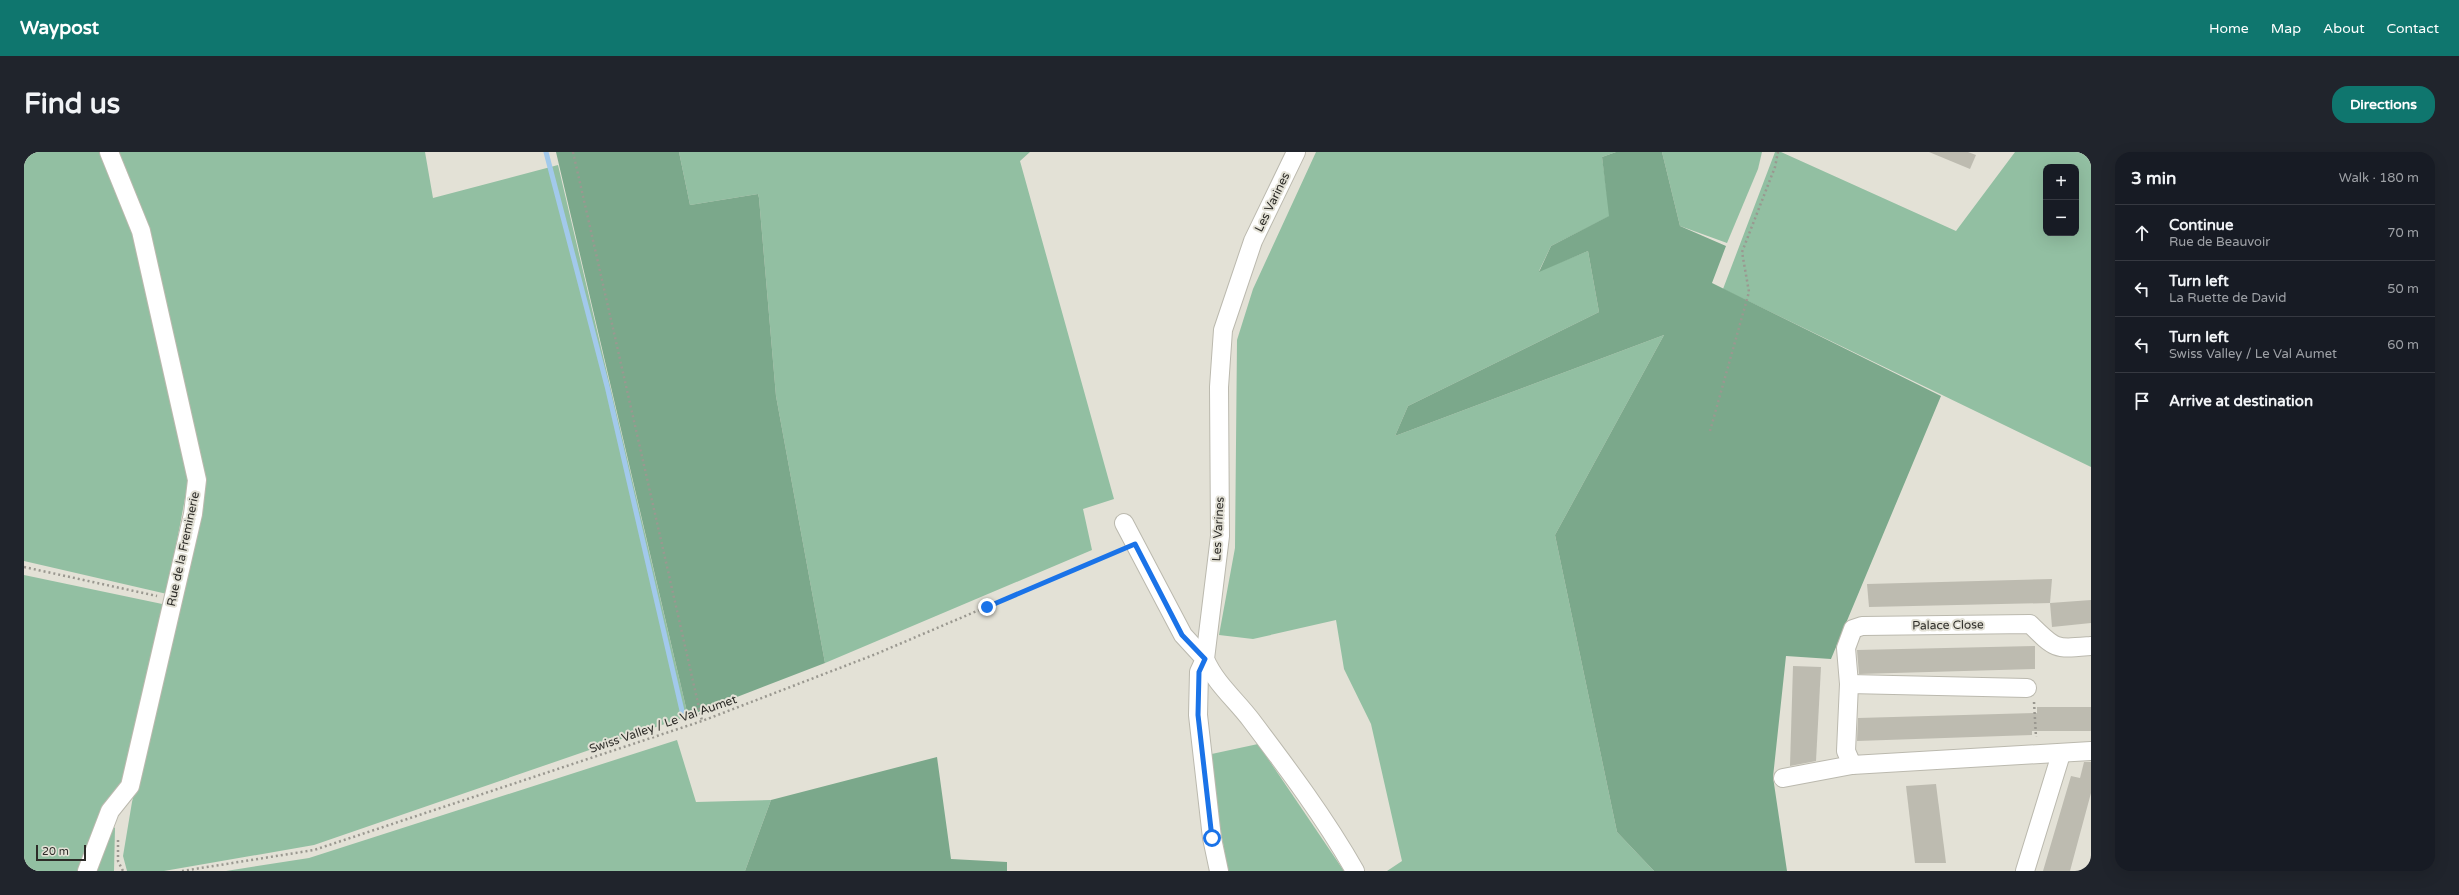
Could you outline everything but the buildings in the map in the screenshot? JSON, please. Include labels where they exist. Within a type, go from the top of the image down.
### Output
[{"type":"street","name":"Rue de la Freminerie","points":[[87,871],[110,811],[130,786],[193,514],[197,480],[141,230],[109,152]]},
{"type":"street","name":"Les Varines","points":[[1220,871],[1212,838],[1198,715],[1199,672],[1205,659],[1220,536],[1219,387],[1223,330],[1253,241],[1296,152]]},
{"type":"street","points":[[1124,523],[1182,635],[1205,659],[1211,673],[1247,715],[1310,800],[1356,871]]},
{"type":"street","name":"Palace Close","points":[[1852,765],[1846,751],[1850,684],[1846,648],[1853,629],[1862,626],[2030,624],[2052,646],[2062,648],[2091,646]]},
{"type":"street","points":[[1850,684],[2027,688]]},
{"type":"street","points":[[1783,778],[1852,765],[2038,754],[2061,754],[2091,751]]},
{"type":"street","points":[[2026,871],[2061,754]]},
{"type":"path","points":[[573,152],[702,721]]},
{"type":"path","points":[[1710,431],[1749,292],[1742,252],[1775,167],[1778,152]]},
{"type":"path","name":"Swiss Valley / Le Val Aumet","points":[[182,871],[314,850],[702,721],[876,654],[1135,544]]},
{"type":"path","points":[[24,567],[173,599]]},
{"type":"path","points":[[2027,688],[2034,699],[2038,754]]},
{"type":"green space","points":[[24,152],[101,152],[132,226],[189,477],[167,594],[24,561]]},
{"type":"green space","points":[[113,152],[425,152],[433,198],[558,165],[688,716],[314,845],[164,871],[127,871],[123,856],[132,802],[204,505],[204,479]]},
{"type":"green space","points":[[556,152],[679,152],[690,205],[758,194],[759,198],[776,396],[825,663],[688,716]]},
{"type":"green space","points":[[679,152],[1030,152],[1020,161],[1114,499],[1083,509],[1092,550],[825,663],[776,396],[758,194],[690,205]]},
{"type":"green space","points":[[1316,152],[1616,152],[1602,157],[1610,216],[1551,246],[1539,271],[1588,251],[1599,312],[1408,406],[1395,436],[1664,335],[1555,535],[1617,832],[1654,871],[1387,871],[1402,861],[1371,724],[1344,669],[1336,620],[1253,639],[1219,635],[1235,548],[1237,340],[1253,289]]},
{"type":"green space","points":[[1616,152],[1662,152],[1680,226],[1726,246],[1712,283],[1941,396],[1831,659],[1786,656],[1773,777],[1787,871],[1654,871],[1617,832],[1555,535],[1664,335],[1395,436],[1408,406],[1599,312],[1588,251],[1539,272],[1551,246],[1609,216],[1602,157]]},
{"type":"green space","points":[[1662,152],[1762,152],[1758,169],[1727,243],[1680,226]]},
{"type":"green space","points":[[1775,152],[1781,152],[1956,231],[2015,152],[2091,152],[2091,467],[1723,289]]},
{"type":"green space","points":[[24,575],[167,605],[121,785],[81,871],[24,871]]},
{"type":"green space","points":[[677,740],[696,802],[771,800],[745,871],[226,871],[309,858]]},
{"type":"green space","points":[[1258,744],[1344,871],[1228,871],[1207,755]]},
{"type":"green space","points":[[937,757],[951,859],[1007,862],[1007,871],[745,871],[771,800]]},
{"type":"green space","points":[[110,824],[115,828],[114,871],[91,871]]},
{"type":"waterway","points":[[546,152],[607,386],[683,715]]},
{"type":"route","points":[[987,607],[1135,544],[1182,635],[1205,659],[1199,672],[1198,715],[1212,838]]}]
